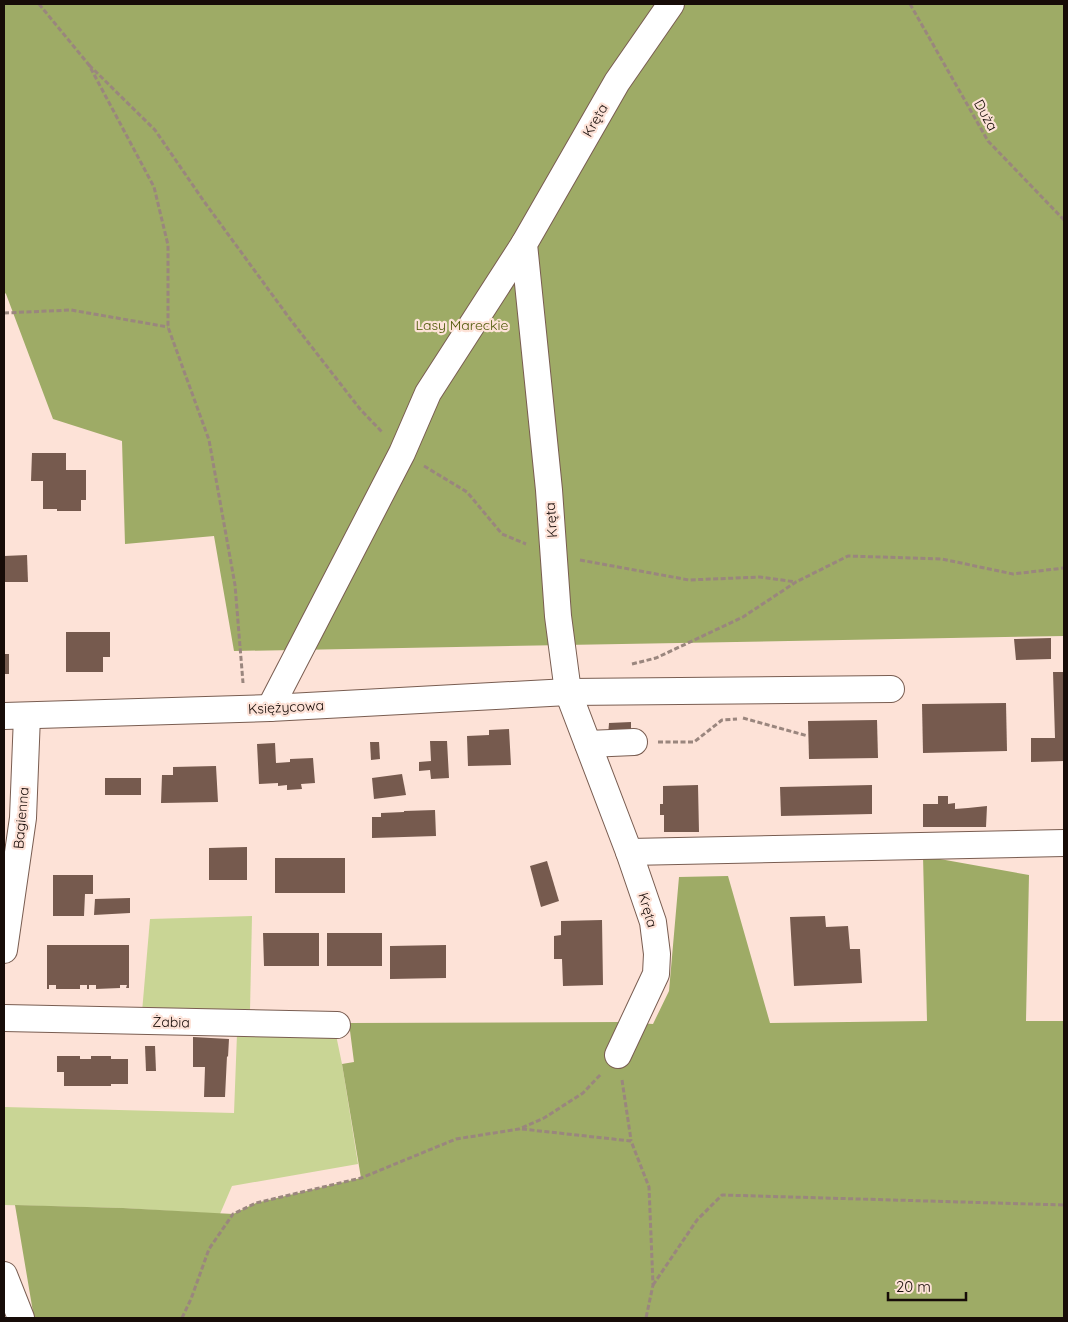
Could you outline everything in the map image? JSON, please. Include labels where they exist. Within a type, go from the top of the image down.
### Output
[{"type":"street","name":"Kręta","points":[[618,1054],[656,974],[657,954],[653,922],[629,852],[568,692],[558,616],[548,480],[524,244],[617,82],[671,4]]},
{"type":"street","points":[[258,708],[402,453],[428,393],[524,244]]},
{"type":"street","name":"Księżycowa","points":[[15,716],[258,708],[568,692],[891,689]]},
{"type":"street","name":"Bagienna","points":[[4,950],[23,818],[15,716]]},
{"type":"street","points":[[588,744],[634,742]]},
{"type":"street","points":[[629,852],[1064,843]]},
{"type":"street","name":"Żabia","points":[[4,1018],[337,1025]]},
{"type":"street","points":[[4,1275],[13,1311]]},
{"type":"path","points":[[39,4],[88,65],[155,130],[203,200],[290,319],[360,409],[402,453],[467,492],[502,534],[554,555],[689,580],[760,577],[796,582]]},
{"type":"path","name":"Duża","points":[[910,4],[988,141],[1064,220]]},
{"type":"path","points":[[88,65],[154,187],[168,245],[168,327],[209,440],[258,708]]},
{"type":"path","points":[[4,313],[71,310],[168,327]]},
{"type":"path","points":[[629,665],[656,658],[743,617],[796,582],[848,556],[942,559],[1013,574],[1064,568]]},
{"type":"path","points":[[634,742],[694,742],[722,720],[742,718],[808,736]]},
{"type":"path","points":[[520,1129],[544,1118],[583,1093],[618,1054]]},
{"type":"path","points":[[618,1054],[631,1141],[649,1187],[653,1285],[646,1318]]},
{"type":"path","points":[[182,1318],[209,1249],[233,1214],[256,1203],[361,1178],[456,1139],[520,1129],[631,1141]]},
{"type":"path","points":[[653,1285],[697,1220],[722,1195],[1064,1205]]},
{"type":"green space","name":"Lasy Mareckie","points":[[4,4],[1064,4],[1064,636],[234,651],[214,536],[125,544],[122,441],[53,419],[4,292]]},
{"type":"green space","points":[[923,856],[1029,875],[1026,1021],[1064,1021],[1064,1318],[34,1318],[15,1205],[233,1214],[256,1203],[361,1178],[342,1064],[354,1062],[349,1023],[624,1022],[653,1024],[669,991],[679,877],[728,876],[770,1023],[927,1021]]},
{"type":"green space","points":[[252,916],[250,1011],[142,1012],[150,919]]},
{"type":"green space","points":[[237,1034],[336,1035],[358,1164],[232,1186],[220,1214],[123,1208],[4,1205],[4,1107],[234,1113]]},
{"type":"building","points":[[32,453],[66,453],[66,470],[86,470],[86,500],[81,500],[81,511],[43,509],[43,481],[31,481]]},
{"type":"building","points":[[27,555],[28,582],[4,582],[4,556]]},
{"type":"building","points":[[66,632],[110,632],[110,657],[103,657],[103,672],[66,672]]},
{"type":"building","points":[[1051,638],[1051,659],[1016,660],[1014,639]]},
{"type":"building","points":[[4,654],[9,654],[9,674],[4,674]]},
{"type":"building","points":[[1053,672],[1064,672],[1064,761],[1031,762],[1031,738],[1055,738]]},
{"type":"building","points":[[1006,703],[1007,751],[923,753],[922,704]]},
{"type":"building","points":[[877,720],[878,758],[809,759],[808,721]]},
{"type":"building","points":[[631,722],[631,736],[608,737],[609,723]]},
{"type":"building","points":[[509,729],[511,765],[468,766],[467,736],[489,735],[489,730]]},
{"type":"building","points":[[430,741],[447,741],[449,778],[431,779],[430,770],[419,771],[419,762],[431,761]]},
{"type":"building","points":[[370,742],[379,742],[380,759],[371,760]]},
{"type":"building","points":[[275,743],[276,763],[290,762],[290,759],[313,758],[315,783],[301,784],[302,789],[287,790],[287,785],[278,786],[278,783],[259,784],[257,744]]},
{"type":"building","points":[[216,766],[218,802],[161,803],[162,775],[173,775],[173,767]]},
{"type":"building","points":[[402,774],[406,795],[374,799],[372,778]]},
{"type":"building","points":[[105,778],[141,778],[141,795],[105,795]]},
{"type":"building","points":[[698,785],[699,832],[664,832],[664,815],[660,815],[660,804],[663,804],[663,786]]},
{"type":"building","points":[[872,785],[872,814],[781,816],[780,787]]},
{"type":"building","points":[[938,796],[948,796],[948,804],[955,803],[955,809],[987,806],[986,827],[923,827],[923,804],[938,804]]},
{"type":"building","points":[[435,810],[436,836],[372,838],[372,817],[381,817],[381,813]]},
{"type":"building","points":[[247,847],[247,880],[209,880],[209,848]]},
{"type":"building","points":[[275,858],[345,858],[345,893],[275,893]]},
{"type":"building","points":[[547,861],[559,901],[541,907],[530,866]]},
{"type":"building","points":[[53,875],[93,875],[93,894],[85,894],[84,916],[53,916]]},
{"type":"building","points":[[130,898],[130,913],[94,915],[95,899]]},
{"type":"building","points":[[825,916],[826,927],[848,926],[850,949],[860,949],[862,983],[794,986],[790,917]]},
{"type":"building","points":[[602,920],[603,985],[563,986],[562,959],[554,959],[554,936],[561,935],[561,921]]},
{"type":"building","points":[[263,933],[319,933],[319,966],[264,966]]},
{"type":"building","points":[[327,933],[382,933],[382,966],[327,966]]},
{"type":"building","points":[[47,945],[129,945],[129,988],[126,988],[127,985],[120,985],[120,988],[96,989],[96,985],[89,985],[89,989],[87,989],[87,985],[80,985],[80,989],[56,989],[56,985],[49,985],[49,989],[47,989]]},
{"type":"building","points":[[446,945],[446,978],[390,979],[390,946]]},
{"type":"building","points":[[193,1037],[229,1039],[225,1097],[204,1097],[205,1067],[193,1067]]},
{"type":"building","points":[[145,1046],[155,1046],[156,1071],[146,1071]]},
{"type":"building","points":[[57,1056],[80,1056],[80,1059],[91,1059],[91,1056],[111,1056],[111,1059],[128,1059],[128,1084],[64,1086],[64,1072],[57,1072]]}]
